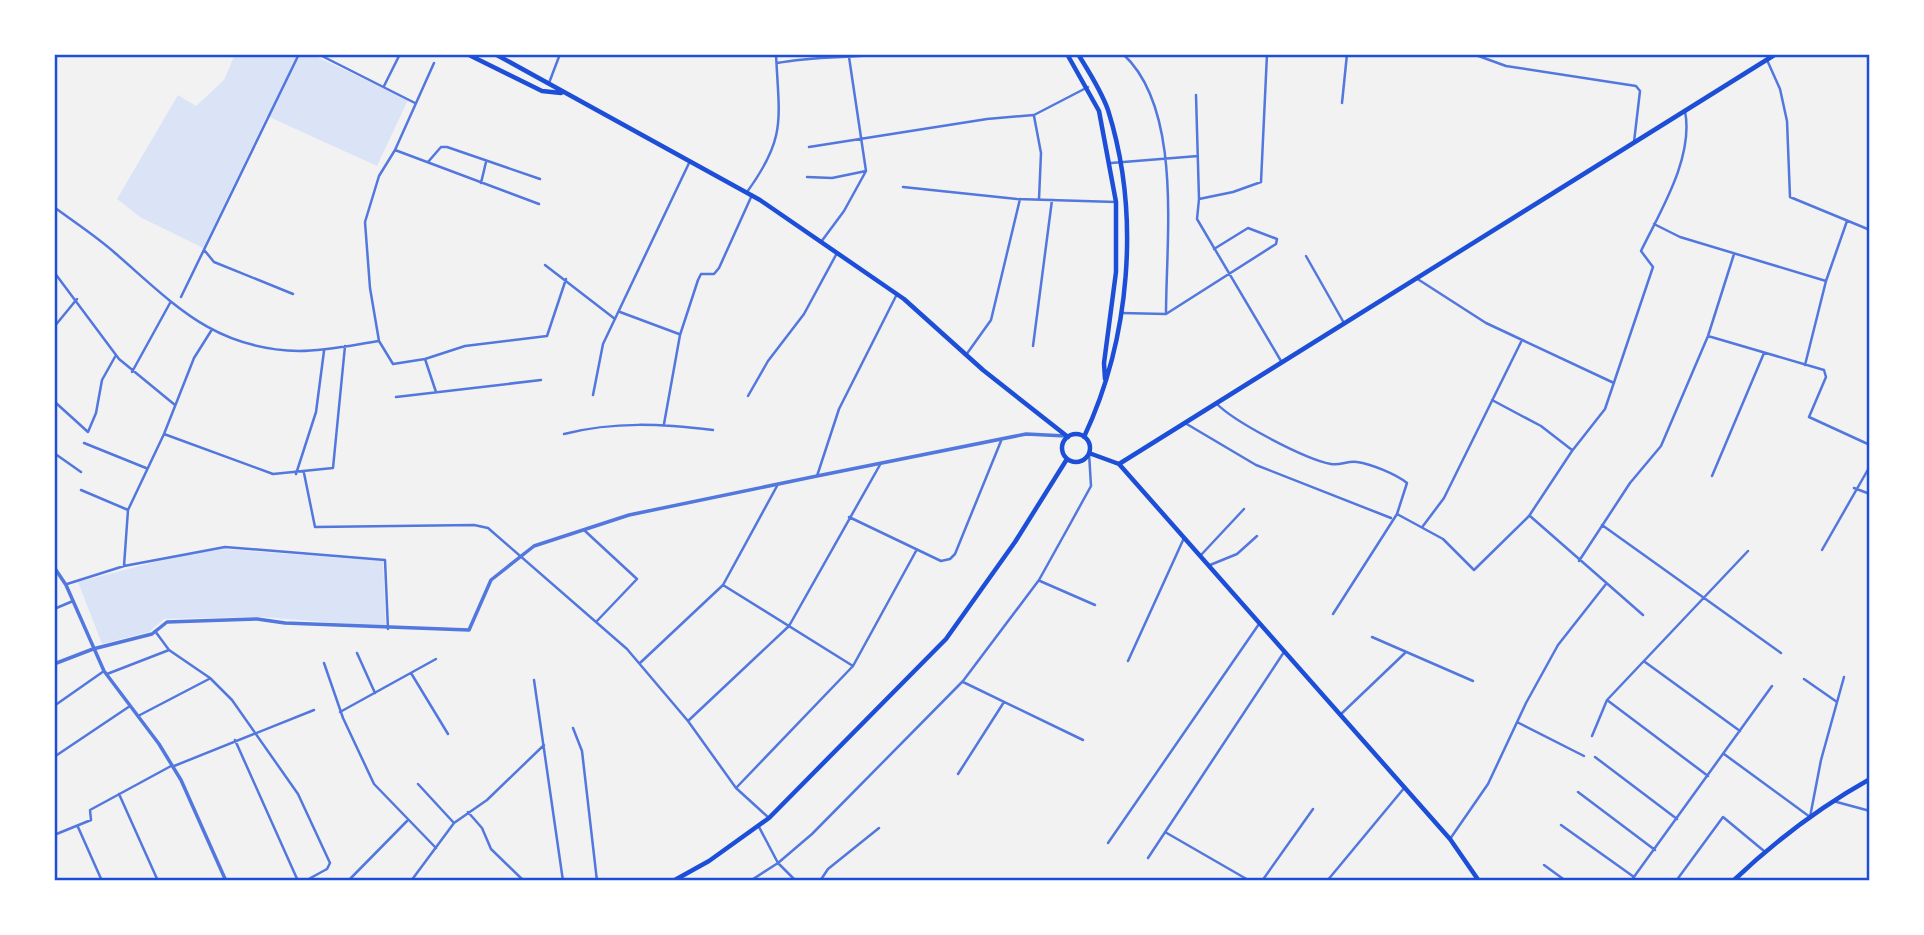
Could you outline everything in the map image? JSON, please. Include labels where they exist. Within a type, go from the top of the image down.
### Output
[{"type":"main road","points":[[467,54],[542,91],[562,93]]},
{"type":"main road","points":[[495,54],[750,194],[897,294],[1068,437],[1084,437]]},
{"type":"main road","points":[[1067,54],[1088,87],[1099,111],[1111,163],[1116,202],[1116,272],[1104,363],[1105,383]]},
{"type":"main road","points":[[1078,54],[1107,109],[1120,161],[1125,202],[1126,274],[1113,364],[1084,437]]},
{"type":"main road","points":[[1119,464],[1776,54]]},
{"type":"main road","points":[[515,78],[520,67]]},
{"type":"main road","points":[[1067,459],[1062,448],[1068,437]]},
{"type":"main road","points":[[1067,459],[1080,461],[1089,453],[1084,437]]},
{"type":"main road","points":[[1089,453],[1119,464],[1450,839],[1479,881]]},
{"type":"main road","points":[[673,881],[759,827],[946,639],[1015,542],[1067,459]]},
{"type":"main road","points":[[1732,881],[1764,851],[1810,817],[1870,779]]},
{"type":"street","points":[[181,297],[299,54]]},
{"type":"street","points":[[318,54],[415,104]]},
{"type":"street","points":[[384,86],[400,54]]},
{"type":"street","points":[[549,83],[560,54]]},
{"type":"street","points":[[664,424],[680,335],[699,276],[717,272],[777,139],[776,54]]},
{"type":"street","points":[[776,63],[811,57],[885,54]]},
{"type":"street","points":[[1123,54],[1135,65],[1146,86],[1165,136],[1166,314]]},
{"type":"street","points":[[1199,199],[1233,192],[1261,182],[1268,54]]},
{"type":"street","points":[[1342,103],[1347,54]]},
{"type":"street","points":[[1472,54],[1506,66],[1636,86],[1640,91],[1634,143]]},
{"type":"street","points":[[821,242],[844,211],[866,171],[849,57]]},
{"type":"street","points":[[1767,60],[1780,89],[1787,121],[1790,197],[1870,230]]},
{"type":"street","points":[[434,63],[395,150],[379,176],[365,222],[370,288],[379,341],[394,366],[465,346],[547,336],[566,279]]},
{"type":"street","points":[[810,146],[987,119],[1034,115],[1088,87]]},
{"type":"street","points":[[1196,95],[1199,199],[1197,219],[1282,362]]},
{"type":"street","points":[[1397,514],[1443,539],[1474,570],[1530,516],[1572,451],[1605,409],[1654,267],[1641,253],[1683,150],[1688,122],[1685,111]]},
{"type":"street","points":[[1034,115],[1041,153],[1039,199]]},
{"type":"street","points":[[428,162],[441,147],[540,179]]},
{"type":"street","points":[[395,150],[539,204]]},
{"type":"street","points":[[1111,163],[1198,156]]},
{"type":"street","points":[[481,183],[487,161]]},
{"type":"street","points":[[593,395],[603,344],[690,161]]},
{"type":"street","points":[[807,177],[831,178],[866,171]]},
{"type":"street","points":[[903,187],[1020,199],[1116,202]]},
{"type":"street","points":[[967,355],[991,320],[1020,199]]},
{"type":"street","points":[[1033,346],[1052,200]]},
{"type":"street","points":[[54,208],[113,251],[170,303],[211,331],[271,348],[324,350],[379,341]]},
{"type":"street","points":[[1805,365],[1826,281],[1847,221]]},
{"type":"street","points":[[1654,223],[1680,237],[1826,281]]},
{"type":"street","points":[[1121,313],[1166,314],[1276,244],[1275,236],[1248,228],[1213,249]]},
{"type":"street","points":[[205,251],[214,262],[293,294]]},
{"type":"street","points":[[748,396],[768,361],[804,314],[837,253]]},
{"type":"street","points":[[1579,561],[1601,525],[1661,446],[1708,336],[1734,254]]},
{"type":"street","points":[[1306,256],[1344,323]]},
{"type":"street","points":[[545,265],[615,319]]},
{"type":"street","points":[[54,272],[77,299],[116,355],[132,372],[175,405]]},
{"type":"street","points":[[1416,278],[1521,342],[1614,384]]},
{"type":"street","points":[[817,475],[839,409],[897,294]]},
{"type":"street","points":[[54,327],[77,299]]},
{"type":"street","points":[[132,372],[170,303]]},
{"type":"street","points":[[620,312],[680,335]]},
{"type":"street","points":[[124,566],[128,510],[164,434],[194,358],[211,331]]},
{"type":"street","points":[[1708,336],[1826,373],[1809,417],[1870,445]]},
{"type":"street","points":[[1423,526],[1444,498],[1521,342]]},
{"type":"street","points":[[164,434],[262,471],[296,474],[335,466],[345,346]]},
{"type":"street","points":[[296,474],[316,412],[324,350]]},
{"type":"street","points":[[1712,476],[1764,353]]},
{"type":"street","points":[[56,403],[88,432],[96,413],[102,380],[116,355]]},
{"type":"street","points":[[425,359],[436,393]]},
{"type":"street","points":[[396,397],[541,380]]},
{"type":"street","points":[[1492,400],[1541,426],[1572,451]]},
{"type":"street","points":[[1216,403],[1224,411],[1263,434],[1324,462],[1337,464],[1356,461],[1403,480],[1408,486],[1397,514],[1333,614]]},
{"type":"street","points":[[1185,423],[1256,465],[1393,519]]},
{"type":"street","points":[[564,433],[617,424],[664,424],[713,430]]},
{"type":"street","points":[[54,664],[93,649],[155,631],[167,622],[257,619],[388,629],[470,630],[486,586],[521,554],[534,546],[629,515],[1026,434],[1068,437]]},
{"type":"street","points":[[849,517],[940,561],[953,557],[1001,441]]},
{"type":"street","points":[[84,443],[146,468]]},
{"type":"street","points":[[54,453],[81,472]]},
{"type":"street","points":[[750,881],[778,863],[812,834],[962,681],[1039,580],[1091,486],[1089,453]]},
{"type":"street","points":[[688,721],[789,626],[881,463]]},
{"type":"street","points":[[1822,550],[1854,488],[1870,466]]},
{"type":"street","points":[[304,472],[315,527],[474,525],[488,528],[521,554],[640,663],[688,721],[736,788],[769,818]]},
{"type":"street","points":[[640,663],[723,586],[778,484]]},
{"type":"street","points":[[1854,488],[1870,494]]},
{"type":"street","points":[[81,489],[128,510]]},
{"type":"street","points":[[1200,556],[1244,509]]},
{"type":"street","points":[[1530,516],[1643,615]]},
{"type":"street","points":[[1601,525],[1781,653]]},
{"type":"street","points":[[584,530],[637,579],[596,622]]},
{"type":"street","points":[[1208,565],[1237,554],[1257,536]]},
{"type":"street","points":[[1128,661],[1184,538]]},
{"type":"street","points":[[66,584],[124,566],[225,547],[385,560],[388,629]]},
{"type":"street","points":[[736,788],[853,666],[916,551]]},
{"type":"street","points":[[1592,736],[1607,700],[1748,551]]},
{"type":"street","points":[[54,567],[66,584],[93,649],[106,672],[173,766],[226,881]]},
{"type":"street","points":[[1039,580],[1095,605]]},
{"type":"street","points":[[1450,839],[1488,785],[1517,722],[1558,645],[1606,583]]},
{"type":"street","points":[[723,586],[853,666]]},
{"type":"street","points":[[54,609],[73,601]]},
{"type":"street","points":[[1108,843],[1259,624]]},
{"type":"street","points":[[155,631],[169,650],[210,678],[233,701],[252,733],[280,766],[298,794],[329,860],[328,867],[305,881]]},
{"type":"street","points":[[1372,637],[1473,681]]},
{"type":"street","points":[[54,706],[106,672],[169,650]]},
{"type":"street","points":[[1148,858],[1284,652]]},
{"type":"street","points":[[1340,715],[1406,652]]},
{"type":"street","points":[[357,653],[375,693]]},
{"type":"street","points":[[340,712],[436,659]]},
{"type":"street","points":[[1645,662],[1740,731]]},
{"type":"street","points":[[324,663],[340,712],[374,784],[436,848]]},
{"type":"street","points":[[411,673],[448,734]]},
{"type":"street","points":[[1724,754],[1810,817],[1844,677]]},
{"type":"street","points":[[138,716],[210,678]]},
{"type":"street","points":[[1804,679],[1837,702]]},
{"type":"street","points":[[534,680],[564,881]]},
{"type":"street","points":[[962,681],[1083,740]]},
{"type":"street","points":[[1561,825],[1632,879],[1772,686]]},
{"type":"street","points":[[1607,700],[1708,776]]},
{"type":"street","points":[[958,774],[1004,702]]},
{"type":"street","points":[[54,757],[130,706]]},
{"type":"street","points":[[54,835],[91,820],[90,810],[173,766],[314,710]]},
{"type":"street","points":[[1517,722],[1584,756]]},
{"type":"street","points":[[573,728],[582,751],[597,881]]},
{"type":"street","points":[[235,740],[298,881]]},
{"type":"street","points":[[411,881],[454,822],[498,790],[544,745]]},
{"type":"street","points":[[1595,757],[1678,819]]},
{"type":"street","points":[[418,784],[454,822]]},
{"type":"street","points":[[1327,881],[1405,788]]},
{"type":"street","points":[[1578,792],[1655,850]]},
{"type":"street","points":[[119,794],[158,881]]},
{"type":"street","points":[[1833,801],[1870,811]]},
{"type":"street","points":[[1262,881],[1313,810]]},
{"type":"street","points":[[468,812],[482,828],[491,849],[524,881]]},
{"type":"street","points":[[1676,881],[1723,817],[1764,851]]},
{"type":"street","points":[[348,881],[408,821]]},
{"type":"street","points":[[78,827],[102,881]]},
{"type":"street","points":[[759,827],[778,863],[796,881]]},
{"type":"street","points":[[820,881],[828,869],[879,828]]},
{"type":"street","points":[[1165,832],[1250,881]]},
{"type":"street","points":[[1544,865],[1566,881]]},
{"type":"shaded area","points":[[235,54],[311,54],[408,100],[377,166],[267,116],[203,248],[140,217],[117,199],[178,95],[196,106],[224,80]]},
{"type":"shaded area","points":[[224,549],[383,561],[386,627],[262,617],[164,619],[149,632],[102,644],[78,582],[178,556]]}]
